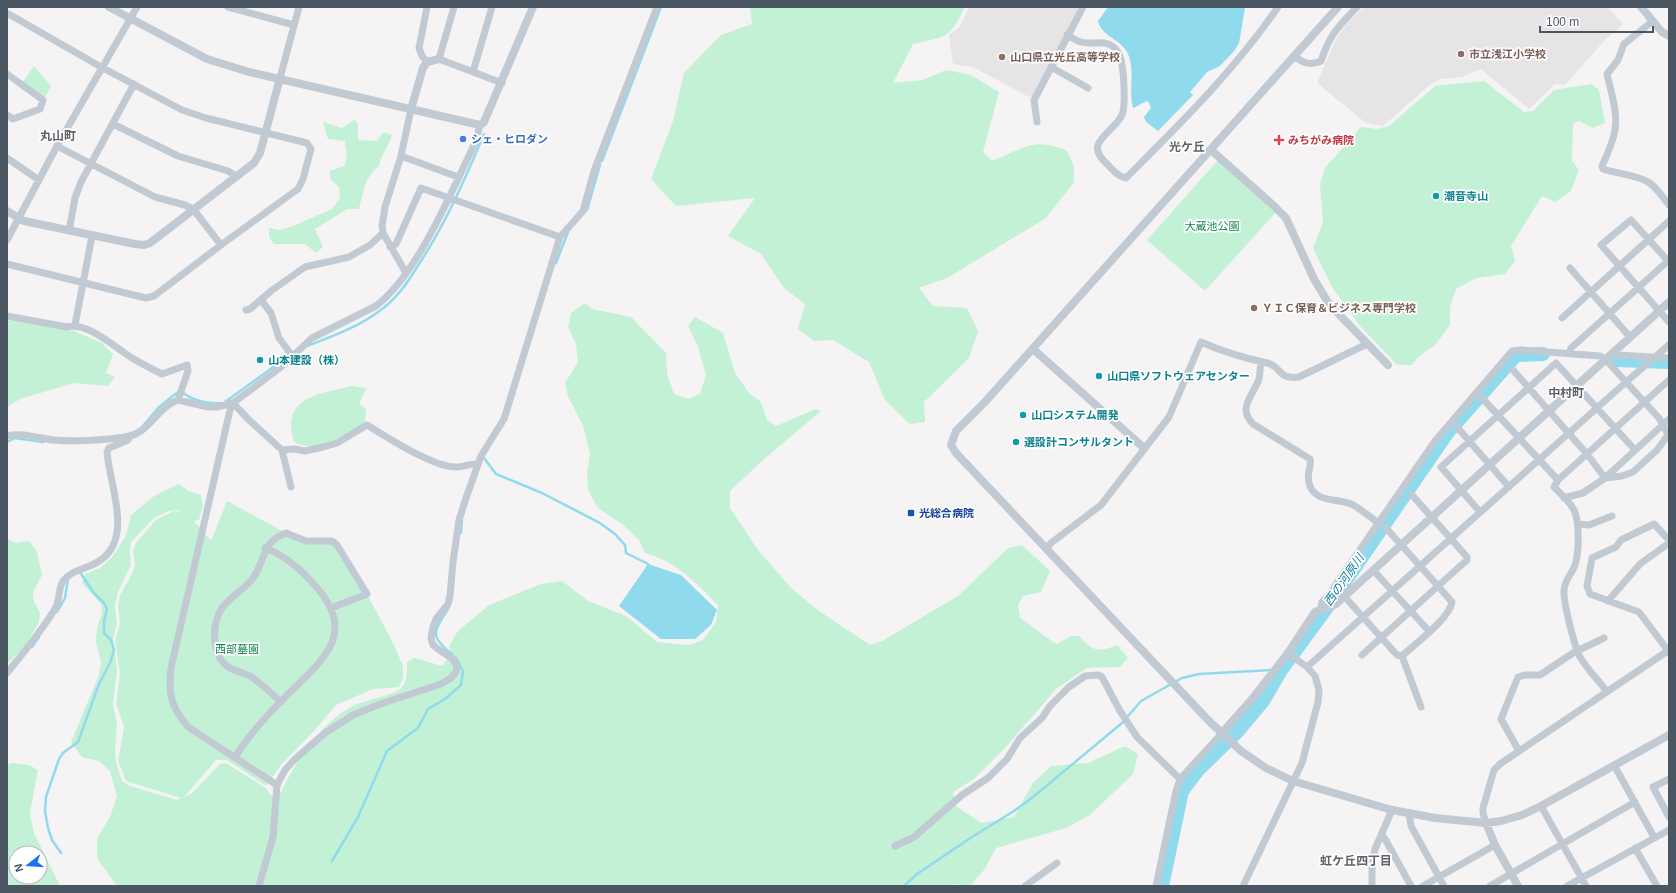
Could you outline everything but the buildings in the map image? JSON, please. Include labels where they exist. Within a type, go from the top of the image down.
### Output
[{"type":"street","points":[[108,7],[207,59],[280,78],[480,125]]},
{"type":"street","points":[[7,240],[57,146],[136,7]]},
{"type":"street","points":[[228,7],[294,25]]},
{"type":"street","points":[[7,211],[24,221],[92,236],[144,245],[150,243],[254,163],[260,153],[266,133],[299,7]]},
{"type":"street","points":[[427,7],[420,48],[422,56],[427,62]]},
{"type":"street","points":[[439,59],[454,7]]},
{"type":"street","points":[[473,72],[492,7]]},
{"type":"street","points":[[178,400],[212,407],[233,403],[293,357],[312,338],[376,306],[384,300],[406,273],[448,198],[476,141],[480,125],[484,122],[502,83],[533,7]]},
{"type":"street","points":[[259,886],[273,837],[277,785],[285,770],[294,758],[339,723],[353,715],[383,703],[441,684],[452,678],[456,672],[457,666],[453,659],[433,645],[431,638],[432,627],[436,619],[448,604],[459,520],[481,456],[504,419],[560,237],[583,211],[594,171],[657,7]]},
{"type":"street","points":[[1037,122],[1034,100],[1083,7]]},
{"type":"street","points":[[1068,35],[1079,42],[1089,44],[1097,41],[1106,43],[1119,54],[1122,64],[1124,106],[1119,121],[1099,141],[1097,150],[1100,158],[1120,177],[1126,178],[1206,97],[1258,35],[1278,7]]},
{"type":"street","points":[[1338,7],[1033,349],[984,403],[956,430],[951,445],[956,453],[1046,549],[1222,733],[1241,751],[1266,768],[1293,781],[1392,810],[1486,823],[1501,822],[1522,815],[1541,806],[1669,735]]},
{"type":"street","points":[[1294,57],[1305,63],[1314,64],[1321,61],[1327,42],[1335,30],[1357,7]]},
{"type":"street","points":[[1641,7],[1665,34],[1669,42]]},
{"type":"street","points":[[7,13],[101,67],[182,110],[308,143],[311,149],[303,179],[298,189],[221,244],[154,296],[146,298],[7,264]]},
{"type":"street","points":[[1652,21],[1624,44],[1618,60],[1607,74],[1612,92],[1616,123],[1615,132],[1602,166],[1603,169],[1613,173],[1623,173],[1648,182],[1669,205]]},
{"type":"street","points":[[406,273],[383,234],[382,226],[385,207],[401,156],[411,109],[423,68],[427,62],[439,59],[502,83]]},
{"type":"street","points":[[1051,67],[1088,88]]},
{"type":"street","points":[[7,74],[44,100],[40,109],[13,119],[7,115]]},
{"type":"street","points":[[70,231],[75,198],[91,164],[134,84]]},
{"type":"street","points":[[113,124],[178,156],[228,171],[236,176]]},
{"type":"street","points":[[57,146],[156,197],[185,205],[193,209],[221,244]]},
{"type":"street","points":[[1211,150],[1286,218],[1314,279],[1329,304],[1388,365]]},
{"type":"street","points":[[401,156],[458,177]]},
{"type":"street","points":[[7,158],[39,180]]},
{"type":"street","points":[[390,247],[396,244],[421,188],[448,198],[457,199],[560,237]]},
{"type":"street","points":[[1569,353],[1571,348],[1609,313],[1638,287],[1669,261],[1631,220],[1601,245],[1619,266],[1638,287],[1669,322]]},
{"type":"street","points":[[1562,318],[1669,221]]},
{"type":"street","points":[[246,310],[250,309],[305,268],[349,257],[370,245],[383,234]]},
{"type":"street","points":[[75,325],[92,236]]},
{"type":"street","points":[[1570,268],[1630,337]]},
{"type":"street","points":[[261,300],[271,313],[279,338],[293,357]]},
{"type":"street","points":[[1324,608],[1322,602],[1328,596],[1373,570],[1669,302]]},
{"type":"street","points":[[7,316],[67,326],[75,325],[102,336],[132,358],[162,374],[186,365],[188,371],[178,400],[163,409],[143,430],[130,436],[73,440],[52,440],[16,434],[7,436]]},
{"type":"street","points":[[1046,549],[1101,504],[1169,418],[1201,342],[1229,354],[1261,363],[1267,363],[1273,366],[1284,377],[1299,377],[1367,344]]},
{"type":"street","points":[[1307,667],[1669,345]]},
{"type":"street","points":[[1033,349],[1144,448]]},
{"type":"street","points":[[1156,886],[1176,791],[1180,779],[1253,698],[1288,653],[1315,612],[1336,604],[1340,589],[1378,523],[1445,428],[1512,351],[1521,350],[1600,356],[1605,359],[1644,402],[1666,421],[1669,435],[1657,450],[1633,472],[1622,476],[1605,478]]},
{"type":"street","points":[[1613,352],[1617,355],[1669,358]]},
{"type":"street","points":[[1261,363],[1259,378],[1246,405],[1248,419],[1253,424],[1310,459],[1307,473],[1310,488],[1318,495],[1328,500],[1343,501],[1352,504],[1378,523]]},
{"type":"street","points":[[1480,512],[1441,467],[1556,363],[1598,407],[1635,450]]},
{"type":"street","points":[[1513,370],[1587,454],[1605,478]]},
{"type":"street","points":[[1607,692],[1587,667],[1578,651],[1564,597],[1564,588],[1567,577],[1576,563],[1578,524],[1574,510],[1554,487],[1558,480],[1669,380]]},
{"type":"street","points":[[1482,398],[1558,480]]},
{"type":"street","points":[[233,403],[230,410],[171,668],[169,686],[177,715],[188,727],[277,785]]},
{"type":"street","points":[[233,403],[282,450],[291,487]]},
{"type":"street","points":[[1564,498],[1583,494],[1605,478],[1666,421]]},
{"type":"street","points":[[282,450],[295,449],[305,451],[337,443],[367,425],[413,453],[448,466],[457,468],[478,464]]},
{"type":"street","points":[[1457,427],[1509,487]]},
{"type":"street","points":[[7,673],[24,653],[50,616],[59,601],[62,582],[70,573],[98,563],[104,558],[115,542],[116,505],[107,452],[109,448],[128,440],[130,436]]},
{"type":"street","points":[[1362,655],[1467,560],[1467,557],[1412,494]]},
{"type":"street","points":[[1578,524],[1589,525],[1612,516]]},
{"type":"street","points":[[1518,886],[1495,845],[1483,813],[1494,770],[1518,751],[1669,651],[1640,612],[1608,601],[1590,594],[1587,586],[1592,558],[1596,554],[1616,547],[1621,540],[1654,524],[1669,542],[1640,564],[1608,601]]},
{"type":"street","points":[[1386,528],[1421,565],[1452,602],[1452,606],[1444,616],[1402,656]]},
{"type":"street","points":[[281,702],[254,679],[230,668],[218,655],[215,645],[215,630],[222,609],[229,600],[253,578],[265,548],[286,533],[306,541],[332,541],[337,545],[367,594],[331,608]]},
{"type":"street","points":[[234,758],[281,702],[330,648],[334,635],[334,623],[331,608],[306,574],[292,562],[265,548]]},
{"type":"street","points":[[1576,563],[1590,567]]},
{"type":"street","points":[[1373,570],[1428,631]]},
{"type":"street","points":[[1340,589],[1397,655],[1402,656]]},
{"type":"street","points":[[1518,751],[1501,719],[1518,678],[1525,675],[1540,675],[1578,651],[1604,638]]},
{"type":"street","points":[[1243,886],[1302,763],[1318,702],[1319,690],[1315,676],[1307,667],[1288,653]]},
{"type":"street","points":[[1402,656],[1421,706]]},
{"type":"street","points":[[895,846],[914,837],[956,800],[988,778],[1007,759],[1020,738],[1042,718],[1050,706],[1069,687],[1085,676],[1098,675],[1102,677],[1120,711],[1137,737],[1180,779]]},
{"type":"street","points":[[1614,765],[1654,837]]},
{"type":"street","points":[[1669,779],[1653,787],[1669,817]]},
{"type":"street","points":[[1490,886],[1635,802]]},
{"type":"street","points":[[1541,806],[1586,886]]},
{"type":"street","points":[[1372,886],[1372,866],[1375,849],[1382,836],[1392,810]]},
{"type":"street","points":[[1409,813],[1411,826],[1444,886]]},
{"type":"street","points":[[1567,886],[1669,830]]},
{"type":"street","points":[[1382,836],[1411,886]]},
{"type":"street","points":[[1423,886],[1495,845]]},
{"type":"street","points":[[1635,848],[1656,886]]},
{"type":"street","points":[[1025,886],[1057,863]]},
{"type":"shaded area","name":"山口県立光丘高等学校","points":[[969,7],[1079,7],[1033,95],[1029,97],[973,67],[953,64],[949,35],[960,26]]},
{"type":"shaded area","name":"市立浅江小学校","points":[[1364,7],[1608,7],[1623,24],[1605,40],[1565,85],[1555,84],[1529,109],[1481,69],[1462,77],[1441,79],[1431,84],[1383,126],[1366,123],[1317,83],[1336,39],[1347,23]]},
{"type":"green space","points":[[750,7],[965,7],[955,26],[945,35],[913,44],[893,83],[923,80],[946,70],[971,75],[999,92],[983,152],[992,161],[1020,149],[1037,144],[1067,151],[1074,167],[1074,182],[1046,218],[947,278],[919,288],[933,306],[967,308],[978,331],[969,358],[924,402],[925,422],[910,424],[885,400],[869,362],[833,340],[814,341],[798,329],[805,304],[784,288],[761,254],[728,236],[755,198],[676,206],[651,179],[673,121],[684,73],[721,35],[752,24]]},
{"type":"green space","points":[[34,66],[51,86],[44,99],[22,83]]},
{"type":"green space","points":[[1484,81],[1524,112],[1533,111],[1554,90],[1591,84],[1599,90],[1605,123],[1593,128],[1579,121],[1573,124],[1572,161],[1579,170],[1571,191],[1555,202],[1542,196],[1511,246],[1515,261],[1505,274],[1476,278],[1456,289],[1450,307],[1450,325],[1435,345],[1418,357],[1412,365],[1397,365],[1360,326],[1332,287],[1313,248],[1323,223],[1320,184],[1325,168],[1361,127],[1377,129],[1389,126],[1435,86]]},
{"type":"green space","points":[[355,119],[358,125],[358,140],[377,141],[383,132],[392,135],[381,158],[379,166],[374,170],[363,191],[359,209],[347,209],[315,229],[323,247],[316,253],[305,244],[274,244],[269,237],[269,228],[280,230],[293,226],[332,209],[340,198],[339,187],[330,179],[330,171],[344,166],[347,156],[345,141],[328,139],[323,122],[342,128]]},
{"type":"green space","name":"大蔵池公園","points":[[1218,160],[1276,212],[1205,291],[1147,240]]},
{"type":"green space","name":"西部墓園","points":[[585,303],[592,309],[631,317],[666,353],[667,374],[674,394],[688,399],[700,394],[706,375],[698,347],[688,326],[695,317],[723,333],[735,373],[749,393],[761,402],[767,420],[776,426],[816,409],[821,411],[763,460],[730,491],[730,508],[758,550],[792,589],[819,611],[870,645],[882,641],[958,596],[1008,548],[1022,545],[1050,571],[1041,592],[1023,596],[1018,605],[1020,618],[1057,644],[1071,636],[1079,636],[1092,648],[1100,650],[1117,645],[1128,658],[1120,667],[1087,668],[1056,689],[1005,748],[974,779],[953,792],[956,806],[981,823],[1014,817],[1033,783],[1051,766],[1088,763],[1125,746],[1138,754],[1133,774],[1090,815],[1066,828],[996,848],[984,870],[970,886],[953,884],[946,886],[117,886],[97,858],[97,838],[110,817],[117,796],[110,771],[99,761],[82,757],[71,742],[99,675],[101,661],[96,643],[97,628],[102,614],[101,604],[82,583],[85,574],[100,568],[112,557],[126,536],[131,515],[154,496],[179,484],[188,491],[201,495],[203,506],[199,520],[194,521],[211,541],[227,501],[286,533],[306,541],[332,541],[367,594],[394,645],[403,666],[403,679],[399,687],[373,689],[336,705],[315,730],[281,765],[266,786],[227,760],[216,760],[184,797],[191,794],[220,764],[226,763],[266,788],[270,795],[281,793],[302,755],[332,720],[355,705],[399,690],[405,681],[407,662],[415,658],[442,666],[451,655],[449,646],[458,631],[489,605],[541,584],[562,581],[588,601],[626,616],[657,642],[689,645],[703,640],[716,622],[718,605],[676,567],[666,561],[645,553],[639,540],[622,524],[598,508],[588,490],[587,473],[590,454],[583,425],[568,397],[565,383],[578,362],[576,344],[568,327],[571,313]],"holes":[[[179,510],[180,512],[174,511],[156,520],[136,543],[133,551],[135,565],[132,574],[120,595],[118,605],[120,624],[115,641],[120,674],[116,704],[124,727],[118,761],[126,781],[181,798],[177,800],[130,786],[122,781],[116,762],[115,751],[117,723],[113,705],[117,670],[113,638],[117,624],[115,605],[118,592],[131,565],[131,542],[153,519],[168,511]]]},
{"type":"green space","points":[[7,320],[74,331],[102,343],[113,354],[106,373],[115,377],[108,386],[74,383],[20,399],[7,407]]},
{"type":"green space","points":[[352,386],[366,388],[359,404],[366,409],[365,423],[340,438],[321,445],[303,445],[294,442],[291,427],[293,415],[297,407],[305,400],[315,395]]},
{"type":"green space","points":[[7,538],[15,543],[29,541],[37,552],[42,575],[34,590],[33,599],[40,613],[39,622],[24,648],[7,663]]},
{"type":"green space","points":[[12,763],[29,765],[38,770],[30,813],[34,833],[40,845],[8,845],[8,885],[48,885],[48,862],[60,886],[7,886],[7,765]]},
{"type":"water","points":[[1108,7],[1245,8],[1239,43],[1235,50],[1220,66],[1207,72],[1190,92],[1193,95],[1158,131],[1146,122],[1144,117],[1151,108],[1148,101],[1133,108],[1130,59],[1124,48],[1103,30],[1098,21]]},
{"type":"water","points":[[648,564],[681,575],[717,610],[711,625],[695,639],[661,639],[619,606]]},
{"type":"waterway","points":[[602,161],[661,7]]},
{"type":"waterway","points":[[307,346],[362,322],[384,307],[401,290],[438,233],[484,134]]},
{"type":"waterway","points":[[587,210],[600,165]]},
{"type":"waterway","points":[[556,263],[568,232]]},
{"type":"waterway","name":"西の河原川","points":[[1162,886],[1182,791],[1198,770],[1237,732],[1263,701],[1281,670],[1333,599],[1448,432],[1516,355],[1543,354]]},
{"type":"waterway","points":[[225,402],[287,357]]},
{"type":"waterway","name":"西の河原川","points":[[1616,360],[1669,362]]},
{"type":"waterway","points":[[142,427],[159,407],[178,392]]},
{"type":"waterway","points":[[183,393],[200,401],[220,403]]},
{"type":"waterway","points":[[7,442],[15,438],[43,442]]},
{"type":"waterway","points":[[484,458],[496,474],[542,493],[600,523],[615,534],[625,545],[626,553],[648,564]]},
{"type":"waterway","points":[[461,533],[462,520]]},
{"type":"waterway","points":[[61,853],[52,840],[48,828],[45,811],[46,797],[59,759],[63,753],[78,742],[99,684],[110,663],[114,650],[111,640],[104,633],[104,621],[107,609],[104,603],[93,592],[80,572]]},
{"type":"waterway","points":[[57,612],[65,598],[68,579]]},
{"type":"waterway","points":[[449,607],[437,627],[436,632],[439,642],[453,655]]},
{"type":"waterway","points":[[32,647],[39,637]]},
{"type":"waterway","points":[[332,861],[358,817],[387,751],[418,728],[428,709],[445,699],[461,685],[463,671],[456,658]]},
{"type":"waterway","points":[[904,886],[917,874],[1033,797],[1122,723],[1141,701],[1182,678],[1199,674],[1272,670]]},
{"type":"place","name":"市立浅江小学校","points":[[1461,54]]},
{"type":"place","name":"山口県立光丘高等学校","points":[[1002,57]]},
{"type":"place","name":"シェ・ヒロダン","points":[[463,139]]},
{"type":"place","name":"みちがみ病院","points":[[1279,140]]},
{"type":"place","name":"潮音寺山","points":[[1436,196]]},
{"type":"place","name":"ＹＩＣ保育＆ビジネス専門学校","points":[[1254,308]]},
{"type":"place","name":"山本建設（株）","points":[[260,360]]},
{"type":"place","name":"山口県ソフトウェアセンター","points":[[1099,376]]},
{"type":"place","name":"山口システム開発","points":[[1023,415]]},
{"type":"place","name":"選設計コンサルタント","points":[[1016,442]]},
{"type":"place","name":"光総合病院","points":[[911,513]]},
{"type":"district","name":"丸山町","points":[[58,136]]},
{"type":"district","name":"光ケ丘","points":[[1187,147]]},
{"type":"district","name":"中村町","points":[[1566,393]]},
{"type":"district","name":"虹ケ丘四丁目","points":[[1356,861]]}]
